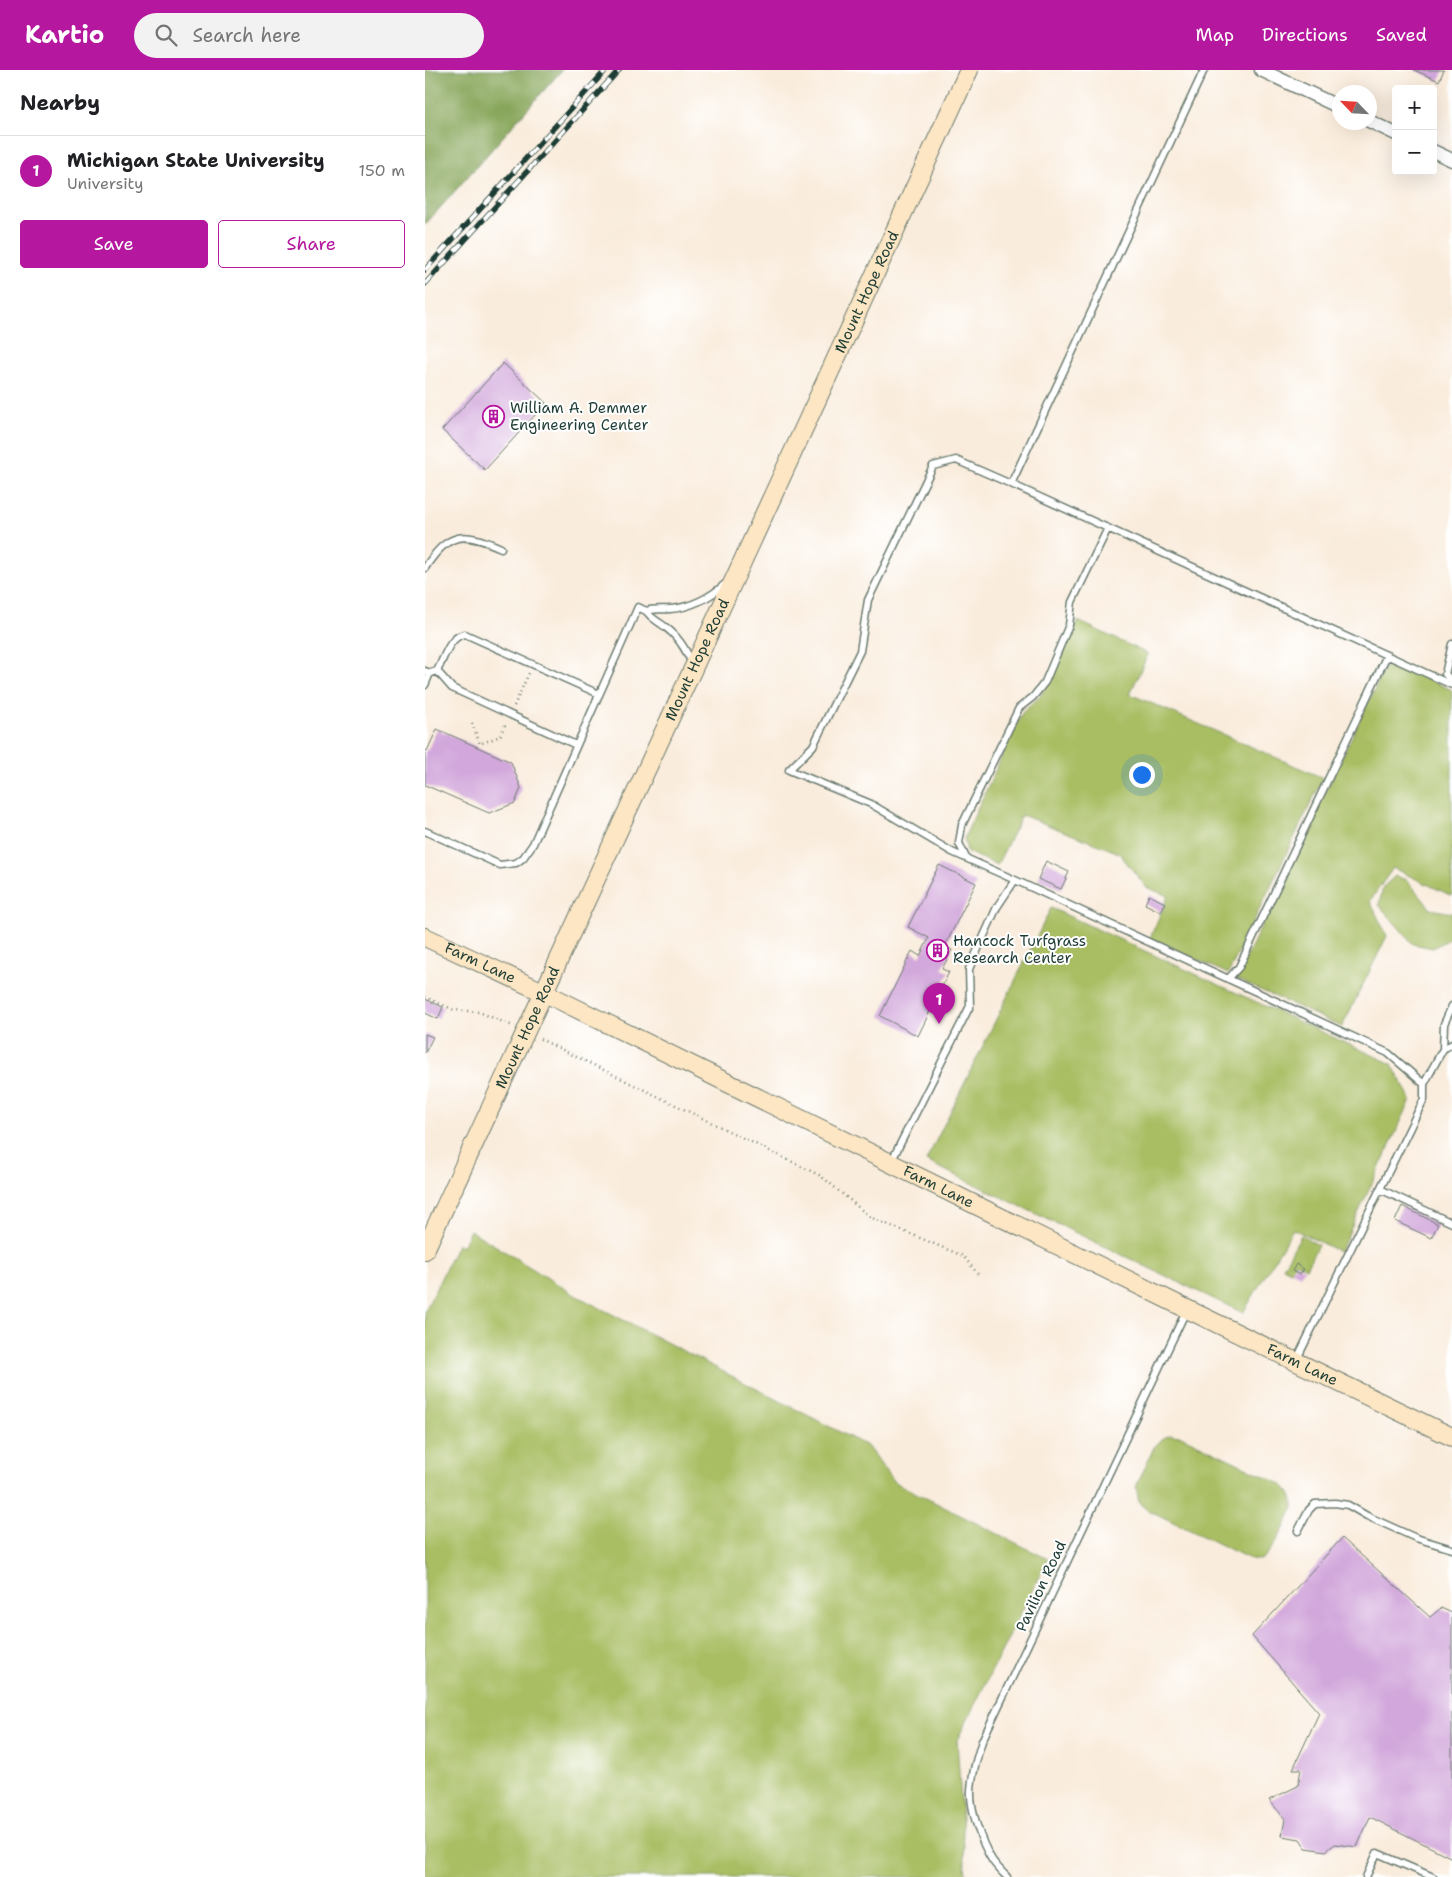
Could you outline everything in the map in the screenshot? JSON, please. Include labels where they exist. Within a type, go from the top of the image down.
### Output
[{"type":"street","name":"Mount Hope Road","points":[[425,1250],[969,70]]},
{"type":"street","points":[[1261,70],[1332,104]]},
{"type":"street","points":[[1377,125],[1392,132]]},
{"type":"street","points":[[1437,153],[1452,160]]},
{"type":"street","name":"Farm Lane","points":[[425,937],[543,992],[1452,1438]]},
{"type":"lane","points":[[1011,484],[1204,70]]},
{"type":"lane","points":[[1424,1084],[1388,1053],[952,852],[871,804],[789,770],[813,746],[860,652],[868,600],[933,466],[956,460],[1452,683]]},
{"type":"lane","points":[[966,858],[959,842],[962,825],[1019,708],[1033,697],[1045,682],[1069,625],[1072,602],[1108,528]]},
{"type":"lane","points":[[425,568],[435,552],[451,540],[469,537],[481,539],[501,548]]},
{"type":"lane","points":[[647,611],[656,608],[670,609],[688,606],[715,593],[735,575]]},
{"type":"lane","points":[[425,831],[501,865],[516,863],[523,858],[533,844],[637,607],[647,611],[653,620],[664,626],[675,636],[685,649],[693,667]]},
{"type":"lane","points":[[437,671],[453,639],[465,634],[599,694]]},
{"type":"lane","points":[[1452,644],[1445,674],[1452,683]]},
{"type":"lane","points":[[1228,979],[1239,967],[1387,655]]},
{"type":"lane","points":[[425,685],[427,672],[437,671]]},
{"type":"lane","points":[[437,671],[452,688],[576,745]]},
{"type":"lane","points":[[890,1163],[970,1006],[969,969],[997,907],[1015,880]]},
{"type":"lane","points":[[1296,1362],[1425,1099],[1424,1084],[1443,1049],[1444,1024],[1452,1006]]},
{"type":"lane","points":[[1443,1049],[1452,1044]]},
{"type":"lane","points":[[1380,1189],[1452,1223]]},
{"type":"lane","name":"Pavilion Road","points":[[1007,1877],[992,1861],[982,1841],[975,1817],[971,1791],[974,1767],[982,1740],[1187,1309]]},
{"type":"lane","points":[[1298,1531],[1309,1510],[1315,1504],[1335,1503],[1348,1505],[1367,1516],[1416,1538],[1452,1549]]},
{"type":"lane","points":[[1366,1877],[1377,1853],[1433,1877]]},
{"type":"path","points":[[425,997],[454,1010],[479,1012],[525,1032],[821,1176],[870,1217],[963,1256],[977,1274]]},
{"type":"green space","points":[[425,70],[562,70],[425,225]]},
{"type":"green space","points":[[1078,621],[1148,654],[1130,694],[1323,778],[1228,974],[1150,938],[1168,896],[1146,887],[1119,853],[1022,815],[997,865],[967,852],[964,838],[1022,713],[1041,695]]},
{"type":"green space","points":[[1388,661],[1452,690],[1452,896],[1393,868],[1370,901],[1387,936],[1342,1027],[1236,979]]},
{"type":"green space","points":[[1395,876],[1407,880],[1431,909],[1452,913],[1452,937],[1433,948],[1413,944],[1379,905],[1383,887]]},
{"type":"green space","points":[[1051,908],[1392,1064],[1411,1100],[1340,1252],[1293,1229],[1243,1313],[926,1161]]},
{"type":"green space","points":[[470,1230],[575,1295],[867,1446],[894,1482],[1048,1559],[957,1740],[966,1877],[425,1877],[425,1311],[457,1245],[463,1245]]},
{"type":"green space","points":[[1301,1235],[1318,1245],[1306,1268],[1295,1262],[1291,1271],[1283,1267]]},
{"type":"green space","points":[[1170,1435],[1181,1436],[1281,1484],[1288,1491],[1293,1500],[1291,1512],[1269,1552],[1260,1560],[1248,1558],[1146,1509],[1139,1501],[1136,1487],[1154,1447],[1162,1439]]},
{"type":"building","points":[[1414,70],[1444,70],[1439,81]]},
{"type":"building","name":"William A. Demmer Engineering Center","points":[[503,363],[546,403],[485,470],[442,430]]},
{"type":"building","points":[[437,729],[511,762],[521,788],[515,803],[489,813],[425,785],[425,750],[427,751]]},
{"type":"building","points":[[1046,861],[1069,872],[1061,889],[1038,879]]},
{"type":"building","name":"Hancock Turfgrass Research Center","points":[[939,865],[976,883],[945,946],[952,950],[942,969],[949,972],[918,1036],[880,1016],[912,951],[920,956],[929,938],[908,927]]},
{"type":"building","points":[[1149,895],[1165,903],[1161,912],[1145,904]]},
{"type":"building","points":[[425,999],[443,1007],[438,1019],[425,1013]]},
{"type":"building","points":[[425,1034],[433,1037],[425,1053]]},
{"type":"building","points":[[1402,1206],[1438,1224],[1431,1238],[1395,1221]]},
{"type":"building","points":[[1296,1264],[1304,1269],[1300,1275],[1292,1271]]},
{"type":"building","points":[[1342,1538],[1430,1617],[1441,1608],[1452,1613],[1452,1858],[1370,1817],[1357,1847],[1335,1844],[1326,1851],[1306,1848],[1300,1839],[1282,1836],[1285,1819],[1269,1800],[1298,1786],[1301,1769],[1293,1769],[1319,1713],[1252,1636]]},
{"type":"railway","points":[[425,270],[606,70]]},
{"type":"railway","points":[[425,284],[619,70]]},
{"type":"place","name":"William A. Demmer Engineering Center","points":[[494,417]]},
{"type":"place","name":"Hancock Turfgrass Research Center","points":[[937,950]]},
{"type":"place","name":"Michigan State University","points":[[939,1024]]}]
